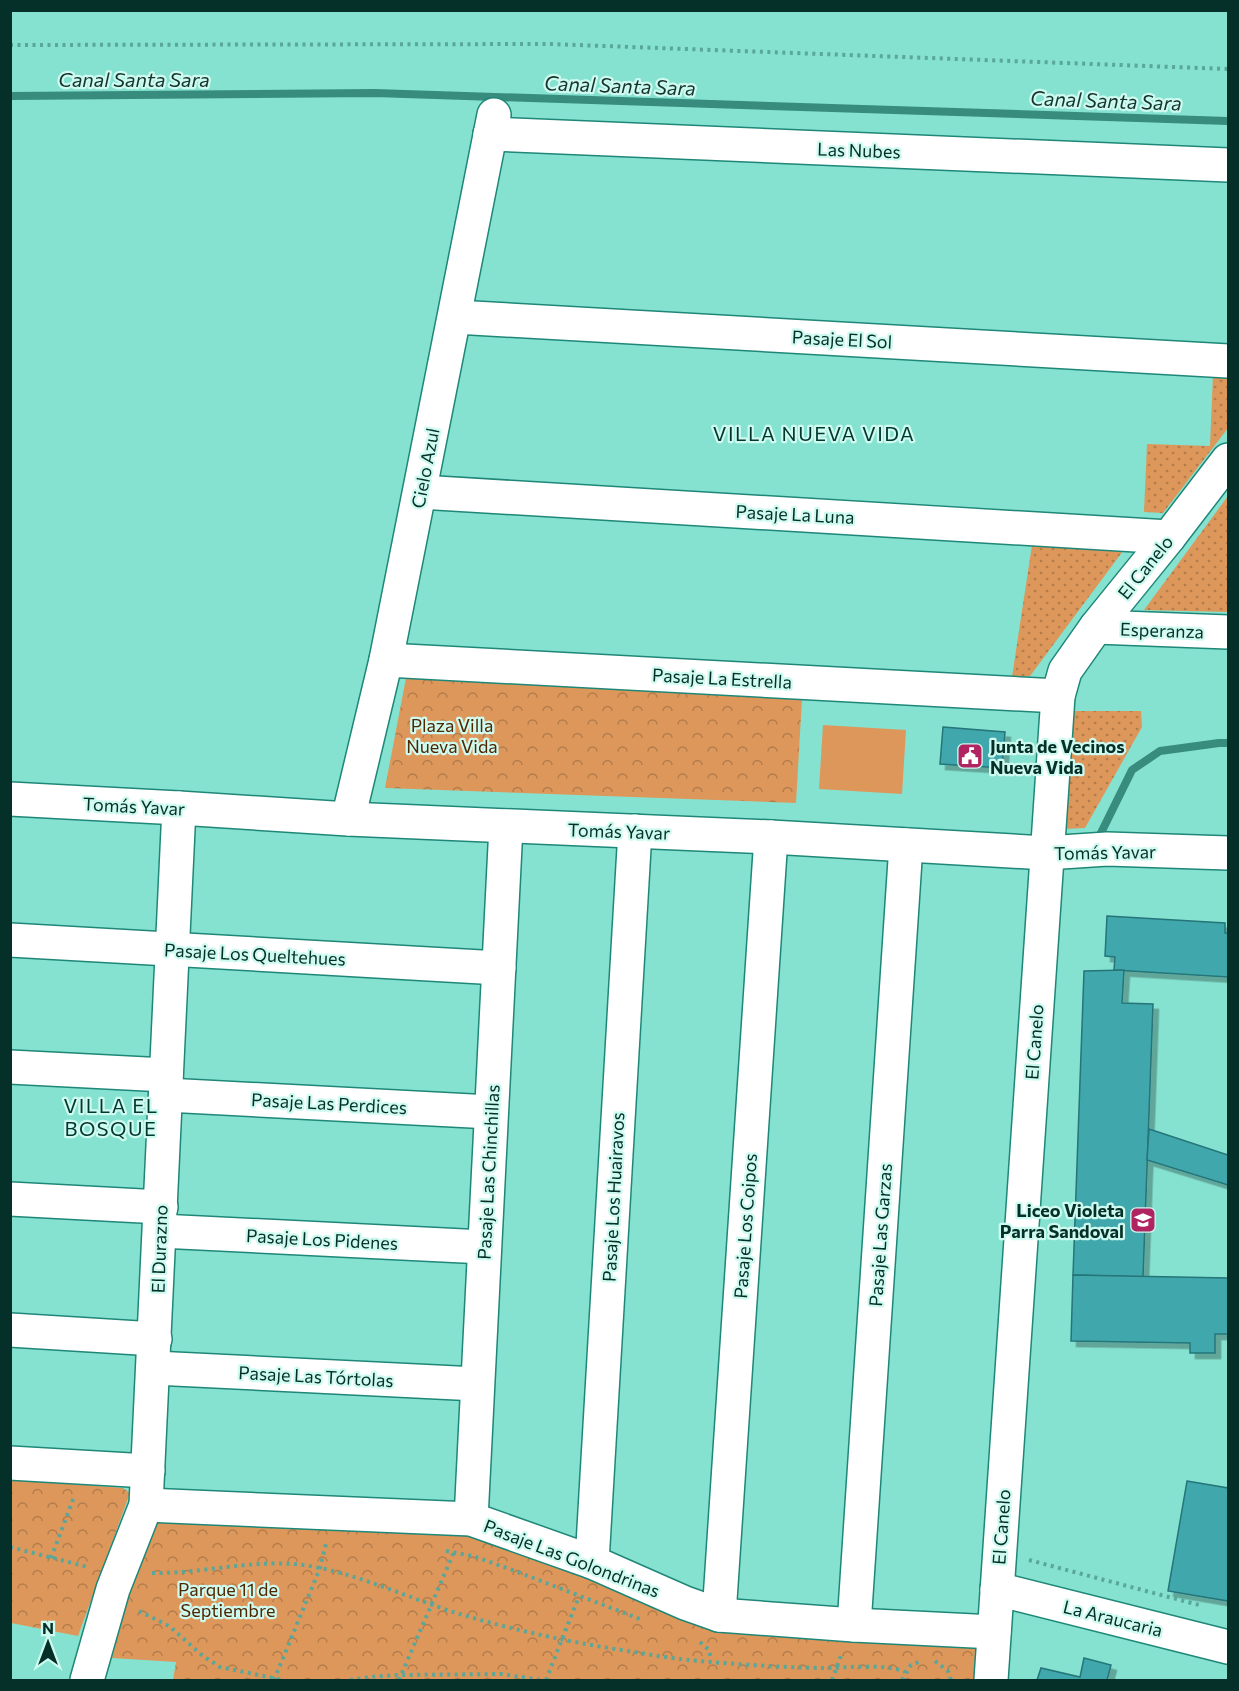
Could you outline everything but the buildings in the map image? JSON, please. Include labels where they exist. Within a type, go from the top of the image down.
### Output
[{"type":"street","name":"Las Nubes","points":[[492,124],[1228,165]]},
{"type":"street","name":"Cielo Azul","points":[[348,819],[386,660],[456,317],[492,124]]},
{"type":"street","name":"Pasaje El Sol","points":[[456,317],[1228,361]]},
{"type":"street","name":"El Canelo","points":[[991,1680],[1058,696],[1065,670],[1096,627],[1170,537],[1228,460]]},
{"type":"street","name":"Pasaje La Luna","points":[[420,492],[1170,537]]},
{"type":"street","name":"Esperanza","points":[[1096,627],[1228,632]]},
{"type":"street","name":"Pasaje La Estrella","points":[[386,660],[1058,696]]},
{"type":"street","name":"Tomás Yavar","points":[[10,800],[348,819],[771,837],[1046,853],[1107,849],[1228,853]]},
{"type":"street","name":"El Durazno","points":[[87,1680],[120,1572],[146,1505],[179,808]]},
{"type":"street","name":"Pasaje Las Chinchillas","points":[[471,1519],[506,826]]},
{"type":"street","name":"Pasaje Los Huairavos","points":[[592,1562],[634,831]]},
{"type":"street","name":"Pasaje Los Coipos","points":[[719,1615],[771,837]]},
{"type":"street","name":"Pasaje Las Garzas","points":[[848,1637],[906,845]]},
{"type":"street","name":"Pasaje Los Queltehues","points":[[10,940],[499,968]]},
{"type":"street","name":"Pasaje Las Perdices","points":[[10,1067],[166,1085],[491,1112]]},
{"type":"street","name":"Pasaje Los Pidenes","points":[[10,1199],[161,1219],[484,1247]]},
{"type":"street","name":"Pasaje Las Tórtolas","points":[[10,1330],[154,1353],[477,1384]]},
{"type":"street","points":[[10,1463],[148,1471]]},
{"type":"street","name":"Pasaje Las Golondrinas","points":[[146,1505],[471,1519],[592,1562],[685,1603],[719,1615],[848,1637],[994,1632]]},
{"type":"street","name":"La Araucaria","points":[[997,1589],[1228,1647]]},
{"type":"path","points":[[10,45],[550,44],[1228,69]]},
{"type":"path","points":[[51,1558],[85,1467]]},
{"type":"path","points":[[274,1679],[320,1568],[328,1538]]},
{"type":"path","points":[[10,1547],[90,1568],[120,1572],[178,1574],[246,1564],[285,1563],[320,1568],[508,1627],[563,1639],[677,1658],[837,1668],[889,1668],[905,1672]]},
{"type":"path","points":[[435,1549],[473,1556],[645,1621]]},
{"type":"path","points":[[399,1680],[454,1552]]},
{"type":"path","points":[[1000,1552],[1206,1607]]},
{"type":"path","points":[[546,1680],[579,1596]]},
{"type":"path","points":[[108,1608],[135,1610],[152,1616],[169,1626],[203,1656],[220,1667],[284,1680]]},
{"type":"path","points":[[832,1680],[848,1637]]},
{"type":"path","points":[[695,1639],[709,1650],[711,1661]]},
{"type":"path","points":[[902,1680],[911,1665],[927,1660],[942,1666],[948,1671],[951,1680]]},
{"type":"path","points":[[350,1680],[401,1675],[502,1674],[541,1680]]},
{"type":"green space","points":[[1213,374],[1228,375],[1228,428],[1163,513],[1144,512],[1147,444],[1210,446]]},
{"type":"green space","points":[[1228,496],[1228,612],[1144,610]]},
{"type":"green space","points":[[1032,545],[1123,551],[1030,676],[1012,677]]},
{"type":"green space","name":"Plaza Villa Nueva Vida","points":[[406,678],[802,699],[796,803],[385,788]]},
{"type":"green space","points":[[1072,711],[1141,711],[1142,727],[1085,828],[1064,829]]},
{"type":"green space","points":[[823,725],[906,730],[902,794],[819,789]]},
{"type":"green space","points":[[10,1479],[123,1488],[130,1493],[78,1636],[11,1623]]},
{"type":"green space","name":"Parque 11 de Septiembre","points":[[155,1520],[471,1528],[728,1631],[977,1648],[985,1657],[983,1680],[173,1680],[176,1662],[112,1658],[129,1593]]},
{"type":"waterway","name":"Canal Santa Sara","points":[[10,96],[375,93],[1228,121]]},
{"type":"waterway","points":[[1099,837],[1132,770],[1160,751],[1228,743]]},
{"type":"place","name":"Junta de Vecinos Nueva Vida","points":[[970,756]]},
{"type":"place","name":"Liceo Violeta Parra Sandoval","points":[[1143,1220]]},
{"type":"district","name":"VILLA NUEVA VIDA","points":[[814,433]]},
{"type":"district","name":"VILLA EL BOSQUE","points":[[111,1116]]}]
